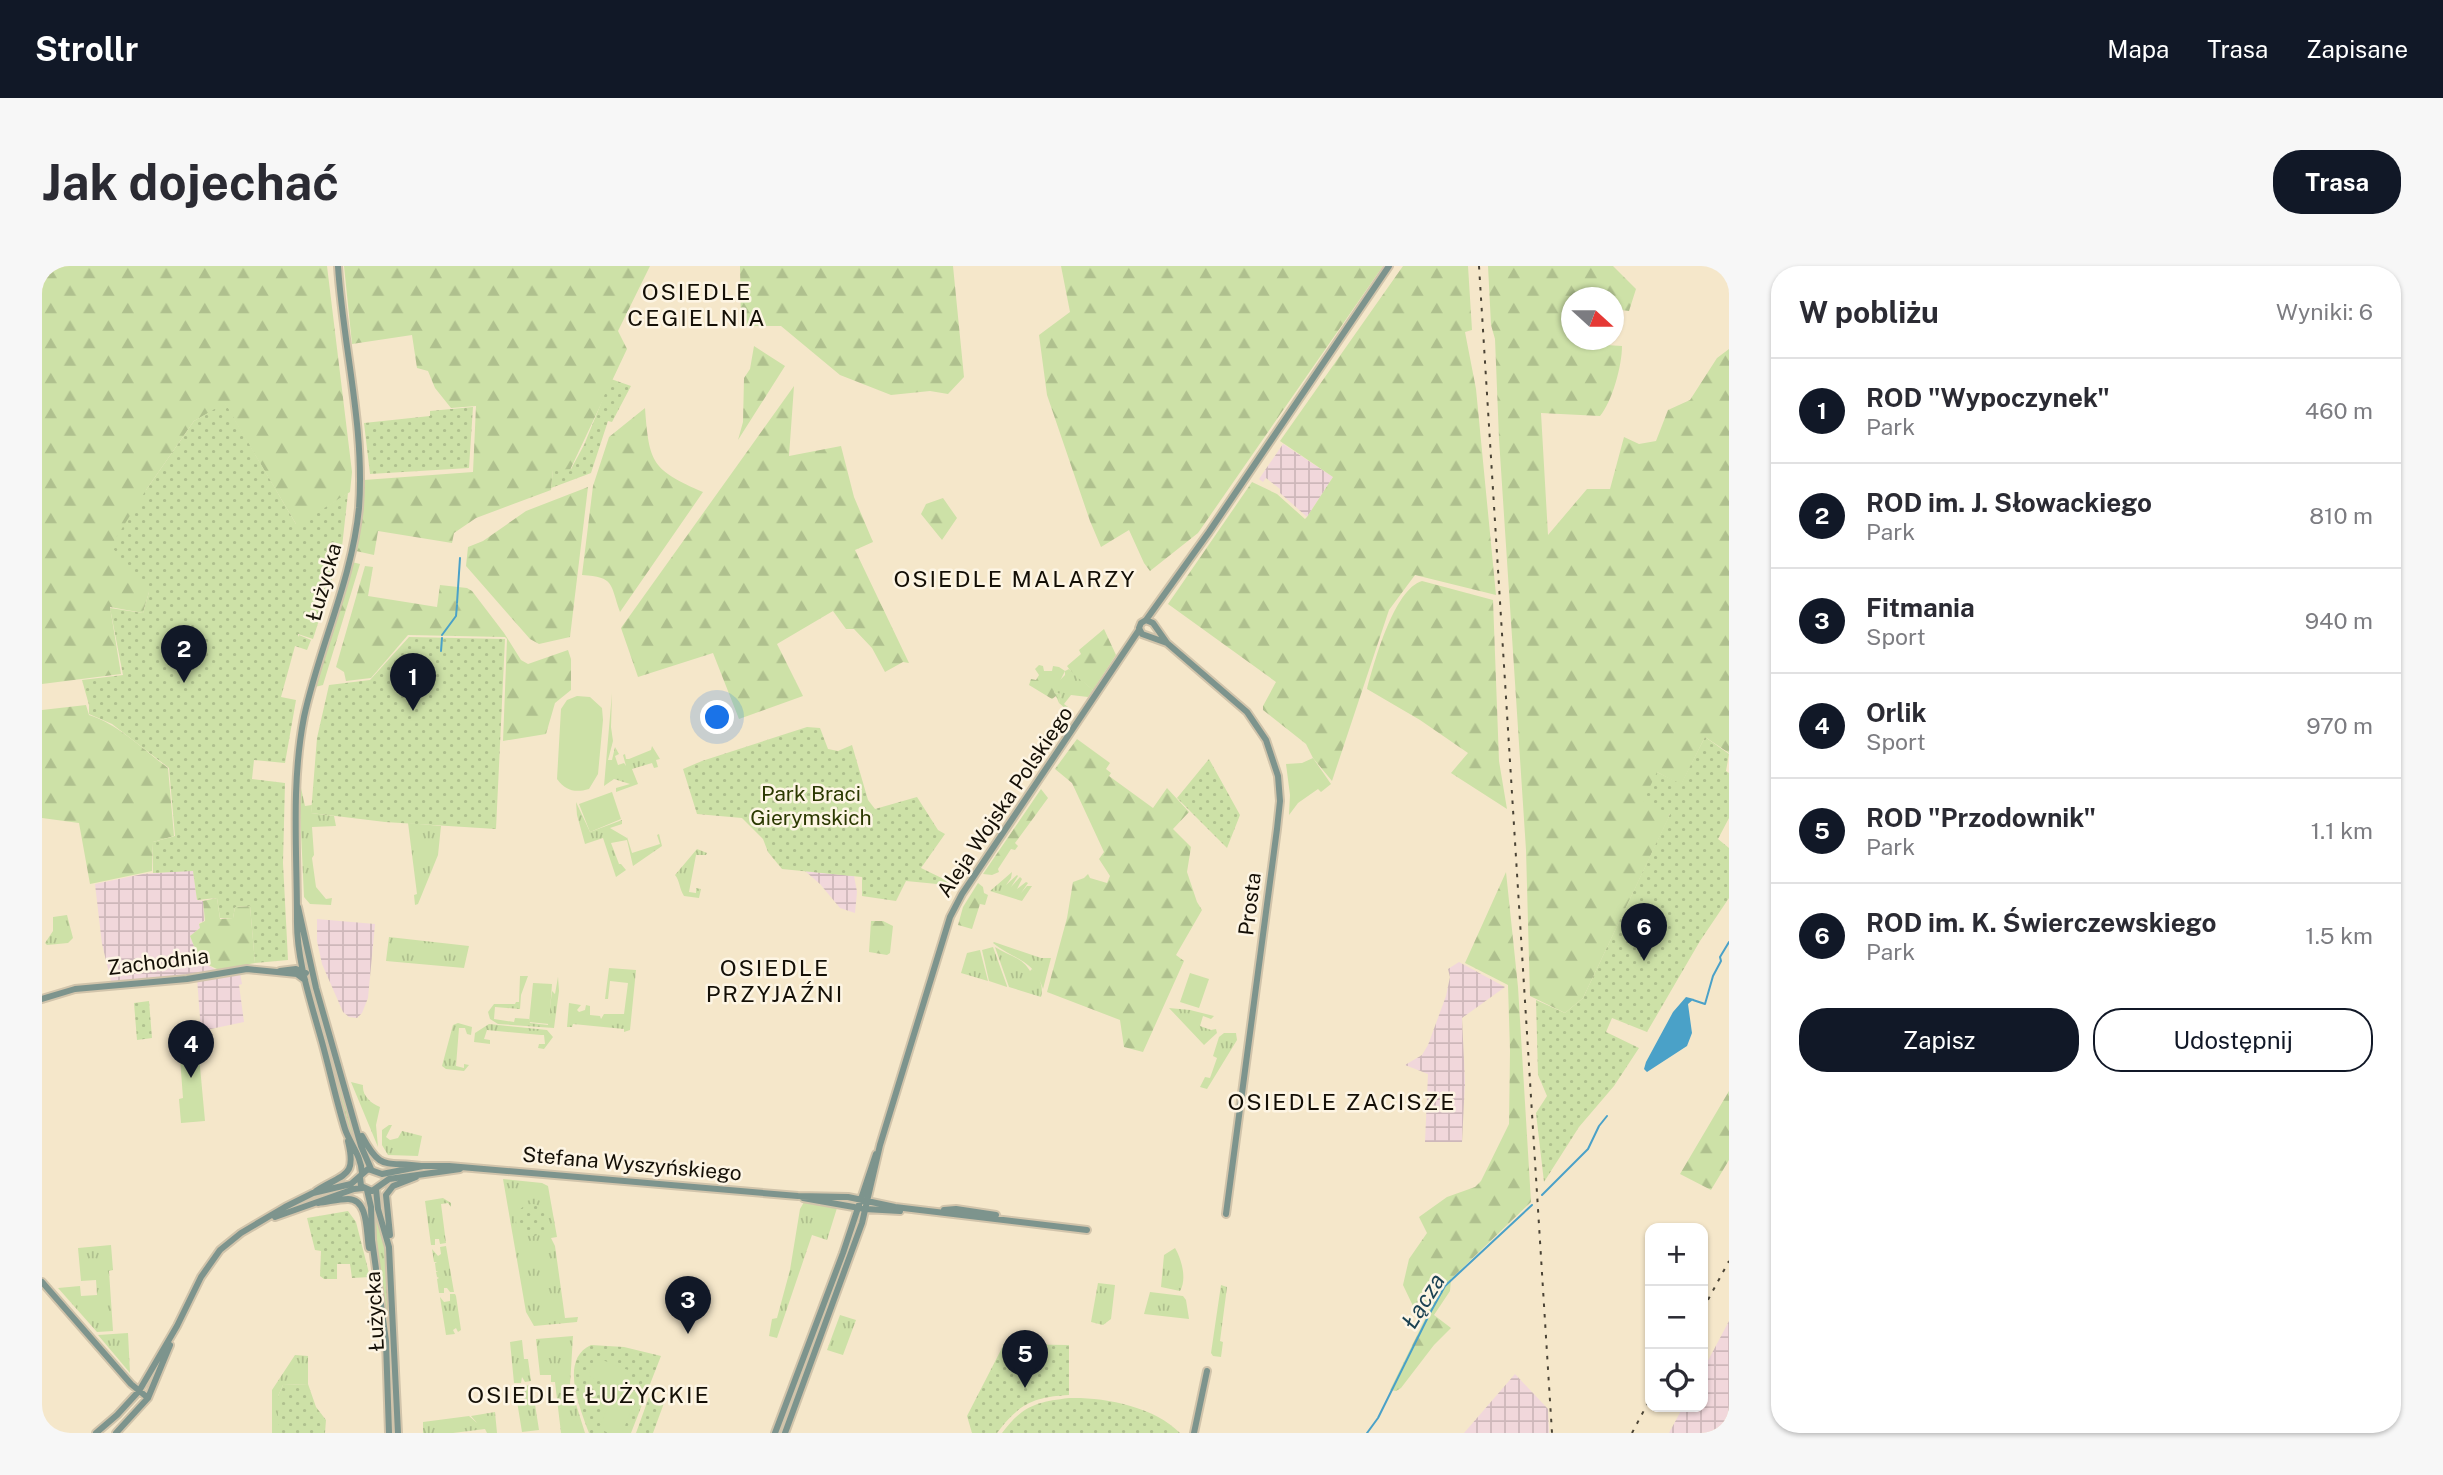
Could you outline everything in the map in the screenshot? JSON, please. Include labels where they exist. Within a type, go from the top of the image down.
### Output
[{"type":"main road","name":"Łużycka","points":[[338,266],[359,444],[359,504],[352,554],[311,689],[295,775],[298,935],[322,1007],[366,1162],[374,1171]]},
{"type":"main road","points":[[1151,624],[1158,606],[1389,266]]},
{"type":"main road","name":"Aleja Wojska Polskiego","points":[[785,1433],[863,1205],[943,939],[958,900],[1130,648],[1140,624],[1151,624],[1148,636],[1130,648]]},
{"type":"main road","name":"Prosta","points":[[1151,624],[1167,643],[1236,700],[1252,717],[1270,747],[1280,787],[1280,810],[1264,939],[1226,1214]]},
{"type":"main road","name":"Prosta","points":[[1139,631],[1167,643]]},
{"type":"main road","points":[[299,971],[305,958]]},
{"type":"main road","name":"Zachodnia","points":[[42,999],[75,989],[187,979],[237,970],[299,971]]},
{"type":"main road","points":[[96,1433],[139,1391],[212,1259],[241,1233],[313,1193],[350,1168],[352,1158],[307,981],[299,971]]},
{"type":"main road","points":[[299,971],[310,976],[316,998],[322,1007]]},
{"type":"main road","points":[[358,1128],[376,1160],[422,1166]]},
{"type":"main road","points":[[346,1132],[357,1151],[361,1174],[359,1183],[365,1189]]},
{"type":"main road","name":"Stefana Wyszyńskiego","points":[[374,1171],[388,1173],[422,1166],[449,1166],[798,1196],[848,1197],[863,1205],[1005,1218],[1087,1230]]},
{"type":"main road","name":"Stefana Wyszyńskiego","points":[[377,1187],[389,1179],[462,1168]]},
{"type":"main road","points":[[267,1219],[354,1189],[377,1187],[380,1179],[374,1171],[361,1174],[351,1184],[313,1193]]},
{"type":"main road","points":[[390,1247],[386,1195],[400,1182],[423,1174]]},
{"type":"main road","name":"Łużycka","points":[[377,1187],[378,1209],[390,1247],[398,1433]]},
{"type":"main road","name":"Łużycka","points":[[365,1189],[371,1207],[386,1341],[389,1433]]},
{"type":"main road","points":[[318,1203],[351,1199],[359,1203],[364,1211],[369,1248],[375,1259]]},
{"type":"main road","name":"Aleja Wojska Polskiego","points":[[775,1433],[863,1205]]},
{"type":"main road","points":[[42,1282],[148,1398]]},
{"type":"main road","points":[[116,1433],[148,1398],[177,1326]]},
{"type":"main road","points":[[1194,1433],[1207,1371]]},
{"type":"main road","points":[[139,1391],[147,1390],[156,1383]]},
{"type":"main road","points":[[139,1391],[139,1409]]},
{"type":"shaded area","points":[[1283,444],[1333,477],[1307,517],[1280,493],[1280,489],[1266,478],[1263,482],[1259,479]]},
{"type":"shaded area","points":[[193,870],[197,900],[203,901],[204,921],[199,923],[200,928],[190,936],[200,961],[220,972],[240,973],[244,1022],[201,1031],[197,978],[112,985],[102,944],[95,884],[143,874]]},
{"type":"shaded area","points":[[805,871],[854,876],[857,892],[855,913],[840,908]]},
{"type":"shaded area","points":[[317,919],[375,924],[368,998],[357,1018],[349,1017],[343,1012],[322,964],[317,941]]},
{"type":"shaded area","points":[[1459,962],[1505,987],[1462,1018],[1465,1082],[1462,1142],[1425,1142],[1428,1074],[1405,1065],[1422,1055],[1428,1045],[1446,996],[1450,977],[1448,969]]},
{"type":"shaded area","points":[[1729,1321],[1729,1433],[1669,1433],[1680,1412],[1708,1412],[1708,1361]]},
{"type":"shaded area","points":[[1515,1374],[1548,1409],[1549,1433],[1464,1433]]},
{"type":"green space","points":[[42,266],[327,266],[352,472],[350,492],[299,525],[225,404],[194,421],[146,490],[149,592],[143,613],[110,607],[121,674],[42,684]]},
{"type":"green space","points":[[344,266],[650,266],[618,331],[627,349],[570,470],[553,470],[551,490],[476,518],[454,533],[452,543],[378,531],[374,555],[356,551],[364,480],[473,472],[476,406],[451,408],[435,388],[428,371],[417,368],[412,335],[352,344]]},
{"type":"green space","points":[[740,266],[953,266],[964,377],[948,394],[930,391],[891,395],[840,375],[781,326],[741,326]]},
{"type":"green space","points":[[1061,266],[1383,266],[1198,533],[1150,571],[1129,530],[1101,547],[1047,395],[1039,335],[1070,312]]},
{"type":"green space","points":[[1403,266],[1468,266],[1472,330],[1465,332],[1476,389],[1496,595],[1415,575],[1389,610],[1332,781],[1313,758],[1306,744],[1263,710],[1276,682],[1168,604],[1252,482],[1277,494],[1305,519],[1307,517],[1333,477],[1280,441]]},
{"type":"green space","points":[[1488,266],[1613,266],[1636,289],[1629,311],[1624,310],[1624,287],[1561,287],[1561,350],[1622,350],[1622,354],[1612,393],[1600,416],[1541,413],[1548,535],[1587,489],[1610,489],[1624,437],[1639,444],[1656,441],[1668,410],[1690,400],[1717,358],[1729,349],[1729,753],[1705,737],[1681,785],[1657,772],[1670,813],[1668,819],[1583,998],[1565,1013],[1530,996],[1526,850],[1495,339],[1491,325]]},
{"type":"green space","points":[[754,346],[785,366],[738,440],[743,422],[744,378],[750,369]]},
{"type":"green space","points":[[611,379],[631,386],[612,422],[608,421],[591,473],[551,488],[553,470],[571,469],[584,445]]},
{"type":"green space","points":[[794,386],[789,456],[841,446],[854,497],[873,542],[855,550],[909,663],[903,662],[885,672],[872,648],[854,629],[846,629],[833,611],[777,644],[803,696],[739,719],[713,653],[638,677],[621,628]]},
{"type":"green space","points":[[225,403],[296,524],[348,493],[342,547],[313,639],[298,634],[298,637],[299,635],[311,640],[307,650],[295,646],[281,697],[296,700],[285,763],[254,760],[252,779],[285,783],[283,863],[288,960],[255,963],[250,906],[235,907],[233,918],[220,918],[217,898],[197,900],[193,871],[153,873],[153,842],[175,836],[169,768],[112,724],[89,714],[82,680],[123,675],[110,608],[143,613],[149,592],[111,546],[194,421]]},
{"type":"green space","points":[[473,407],[469,468],[370,474],[364,423],[430,416],[430,411]]},
{"type":"green space","points":[[645,408],[649,441],[656,462],[673,477],[703,492],[620,612],[606,580],[582,575],[593,486],[609,437]]},
{"type":"green space","points":[[588,487],[570,637],[539,644],[530,639],[466,566],[468,547],[483,541],[526,511]]},
{"type":"green space","points":[[943,498],[957,518],[942,540],[921,514],[926,504]]},
{"type":"green space","points":[[352,562],[360,564],[323,685],[315,687]]},
{"type":"green space","points":[[365,566],[373,567],[368,596],[437,607],[440,585],[472,591],[504,633],[521,660],[528,664],[568,650],[571,659],[571,690],[555,703],[546,734],[503,741],[505,637],[408,635],[371,678],[346,681],[344,672],[336,667]]},
{"type":"green space","points":[[1422,581],[1493,600],[1499,761],[1507,809],[1451,773],[1468,753],[1420,720],[1367,689],[1394,612],[1412,587]]},
{"type":"green space","points":[[1104,629],[1116,655],[1093,690],[1067,666],[1081,654],[1079,650]]},
{"type":"green space","points":[[409,637],[505,639],[496,829],[385,822],[311,813],[317,738],[329,685],[370,680]]},
{"type":"green space","points":[[1039,665],[1043,666],[1044,671],[1052,671],[1053,666],[1065,671],[1054,693],[1061,694],[1059,703],[1056,696],[1052,699],[1029,685],[1031,679],[1036,680],[1039,675],[1035,669]]},
{"type":"green space","points":[[1069,669],[1093,690],[1088,697],[1071,695],[1064,704],[1068,707],[1066,709],[1059,703],[1061,694],[1054,693],[1058,682]]},
{"type":"green space","points":[[612,693],[613,741],[608,760],[612,760],[615,747],[619,754],[615,756],[618,765],[624,763],[626,766],[623,755],[629,759],[651,750],[652,746],[660,759],[656,760],[658,767],[654,768],[652,763],[632,769],[638,784],[616,792],[616,788],[630,784],[614,779],[604,786]]},
{"type":"green space","points":[[577,696],[590,697],[602,708],[603,720],[598,774],[589,789],[579,791],[567,788],[557,779],[561,709],[567,700]]},
{"type":"green space","points":[[86,705],[89,715],[120,731],[168,768],[174,836],[153,842],[152,871],[90,884],[79,823],[42,818],[42,710]]},
{"type":"green space","name":"Park Braci Gierymskich","points":[[807,727],[820,728],[828,749],[838,751],[852,745],[868,800],[875,809],[917,797],[938,830],[945,834],[921,868],[958,886],[906,881],[896,901],[862,896],[862,877],[782,869],[768,852],[763,839],[742,818],[697,814],[683,769]]},
{"type":"green space","points":[[1705,737],[1729,754],[1726,771],[1729,773],[1729,818],[1718,839],[1729,848],[1729,898],[1700,941],[1647,1032],[1612,1018],[1606,1032],[1639,1048],[1614,1086],[1579,1127],[1544,1182],[1536,1113],[1547,1096],[1538,1075],[1536,1000],[1565,1013],[1583,998],[1670,814],[1643,801],[1657,772],[1681,784]]},
{"type":"green space","points":[[1077,739],[1110,763],[1106,769],[1111,773],[1109,776],[1153,808],[1167,788],[1189,812],[1173,829],[1191,847],[1187,872],[1202,910],[1176,955],[1184,961],[1143,1052],[1124,1047],[1120,1020],[1047,992],[1067,918],[1073,882],[1088,874],[1090,878],[1107,883],[1110,876],[1099,859],[1104,852],[1072,783],[1055,769]]},
{"type":"green space","points":[[1313,758],[1331,784],[1321,792],[1318,789],[1298,803],[1289,815],[1290,795],[1286,764],[1302,763]]},
{"type":"green space","points":[[1209,759],[1240,815],[1227,848],[1177,798]]},
{"type":"green space","points":[[301,788],[305,806],[312,805],[311,813],[334,816],[336,826],[312,827],[316,887],[326,899],[332,898],[331,905],[310,904],[304,897]]},
{"type":"green space","points":[[1041,789],[1048,798],[1015,843],[1018,846],[1015,850],[1011,849],[998,869],[999,872],[992,875],[983,874]]},
{"type":"green space","points":[[612,792],[621,819],[590,832],[579,804]]},
{"type":"green space","points":[[576,802],[590,832],[622,820],[622,824],[610,828],[627,837],[632,853],[660,844],[659,834],[662,846],[633,866],[627,840],[611,843],[619,864],[626,870],[616,877],[603,838],[585,844]]},
{"type":"green space","points":[[408,823],[441,826],[438,855],[418,904],[415,905],[414,895],[417,894]]},
{"type":"green space","points":[[697,849],[707,853],[696,855],[689,892],[696,893],[696,888],[701,889],[699,898],[684,896],[675,875]]},
{"type":"green space","points":[[1012,872],[1006,885],[1017,875],[1011,887],[1020,877],[1022,879],[1017,889],[1028,883],[1021,893],[1027,886],[1032,886],[1022,901],[990,891]]},
{"type":"green space","points":[[1506,872],[1518,987],[1531,1202],[1451,1279],[1450,1291],[1434,1315],[1451,1328],[1434,1345],[1401,1388],[1390,1390],[1425,1319],[1413,1306],[1403,1285],[1409,1259],[1427,1233],[1419,1217],[1447,1197],[1475,1187],[1481,1181],[1509,1124],[1508,985],[1465,963]]},
{"type":"green space","points":[[978,883],[988,895],[985,905],[980,904],[972,929],[958,925],[963,907]]},
{"type":"green space","points":[[217,898],[220,919],[233,918],[235,907],[250,906],[255,963],[219,970],[200,961],[190,936],[200,928],[199,924],[205,921],[203,901]]},
{"type":"green space","points":[[67,915],[73,938],[68,943],[47,945],[45,943],[53,931],[53,917]]},
{"type":"green space","points":[[871,921],[883,921],[893,926],[890,953],[887,955],[869,952]]},
{"type":"green space","points":[[389,937],[469,946],[464,968],[386,961]]},
{"type":"green space","points":[[994,942],[1041,958],[1051,958],[1043,989],[1029,966]]},
{"type":"green space","points":[[993,947],[1007,987],[989,981],[982,950]]},
{"type":"green space","points":[[995,947],[1019,959],[1030,971],[1032,969],[1040,982],[1041,997],[1009,987]]},
{"type":"green space","points":[[980,950],[988,981],[961,973],[967,953]]},
{"type":"green space","points":[[609,968],[636,970],[630,1030],[624,1032],[624,1029],[573,1024],[572,1027],[567,1027],[569,1003],[581,1005],[577,1010],[579,1012],[585,1010],[586,1005],[590,1006],[590,1015],[600,1016],[601,1019],[604,1014],[624,1014],[628,983],[610,981],[608,999],[605,999]]},
{"type":"green space","points":[[1190,973],[1209,979],[1199,1008],[1180,1002]]},
{"type":"green space","points":[[520,976],[528,976],[521,995],[520,1009],[495,1007],[494,1019],[514,1022],[515,1018],[529,1019],[530,1023],[548,1025],[552,991],[555,994],[558,977],[554,1028],[498,1024],[490,1019],[488,1012],[494,1004],[519,1002]]},
{"type":"green space","points":[[533,983],[552,984],[549,1024],[529,1022]]},
{"type":"green space","points":[[309,984],[323,1021],[364,1159],[362,1160],[348,1132]]},
{"type":"green space","points":[[149,1001],[152,1038],[137,1040],[134,1003]]},
{"type":"green space","points":[[1169,1008],[1214,1016],[1211,1019],[1203,1016],[1200,1026],[1216,1029],[1217,1033],[1204,1045]]},
{"type":"green space","points":[[458,1023],[472,1027],[471,1035],[467,1034],[465,1028],[459,1028],[456,1066],[464,1068],[464,1064],[469,1065],[464,1071],[442,1066],[453,1025]]},
{"type":"green space","points":[[489,1024],[547,1030],[553,1037],[544,1049],[538,1048],[539,1044],[545,1044],[544,1035],[487,1030],[484,1039],[490,1040],[490,1044],[474,1042],[475,1033]]},
{"type":"green space","points":[[1224,1033],[1236,1033],[1237,1040],[1207,1089],[1200,1087],[1205,1077],[1210,1078],[1217,1058],[1213,1056],[1219,1037]]},
{"type":"green space","points":[[199,1056],[205,1121],[181,1123],[179,1099],[183,1098],[180,1058]]},
{"type":"green space","points":[[351,1082],[363,1085],[368,1099],[380,1107],[376,1125],[378,1147]]},
{"type":"green space","points":[[1729,1091],[1729,1160],[1711,1190],[1680,1174]]},
{"type":"green space","points":[[392,1125],[386,1137],[390,1140],[398,1138],[402,1131],[422,1136],[418,1156],[388,1155],[382,1145],[382,1130]]},
{"type":"green space","points":[[503,1179],[548,1186],[557,1237],[551,1238],[555,1246],[565,1318],[578,1317],[577,1322],[534,1326],[526,1312]]},
{"type":"green space","points":[[443,1198],[451,1203],[451,1207],[448,1203],[441,1204],[446,1243],[440,1244],[439,1239],[435,1239],[435,1245],[431,1245],[425,1201]]},
{"type":"green space","points":[[372,1201],[379,1217],[386,1250],[390,1299],[389,1332],[374,1241]]},
{"type":"green space","points":[[804,1202],[837,1208],[827,1240],[812,1235],[777,1338],[769,1336],[772,1319],[777,1318],[790,1270],[800,1209]]},
{"type":"green space","points":[[532,1204],[543,1209],[548,1220],[543,1231],[532,1236],[521,1231],[516,1220],[521,1209]]},
{"type":"green space","points":[[348,1211],[356,1222],[370,1277],[352,1278],[350,1264],[337,1264],[337,1279],[324,1279],[320,1276],[321,1251],[315,1250],[307,1218]]},
{"type":"green space","points":[[111,1245],[113,1270],[109,1271],[113,1331],[97,1332],[58,1288],[80,1286],[81,1296],[97,1295],[96,1280],[81,1281],[78,1248]]},
{"type":"green space","points":[[446,1246],[454,1292],[444,1288],[444,1293],[439,1293],[437,1262],[434,1262],[432,1249],[438,1256],[441,1254],[440,1247]]},
{"type":"green space","points":[[1175,1248],[1183,1269],[1180,1291],[1161,1287],[1164,1255]]},
{"type":"green space","points":[[1098,1283],[1115,1285],[1111,1319],[1103,1325],[1091,1322]]},
{"type":"green space","points":[[1221,1285],[1227,1287],[1220,1341],[1223,1342],[1221,1357],[1211,1353]]},
{"type":"green space","points":[[1150,1292],[1183,1296],[1189,1319],[1144,1314]]},
{"type":"green space","points":[[450,1294],[456,1296],[461,1330],[458,1332],[456,1328],[453,1330],[455,1334],[446,1335],[440,1297],[444,1302],[450,1301]]},
{"type":"green space","points":[[840,1315],[856,1320],[843,1355],[827,1350]]},
{"type":"green space","points":[[128,1333],[130,1373],[98,1335]]},
{"type":"green space","points":[[573,1336],[570,1385],[585,1433],[561,1433],[555,1382],[551,1382],[551,1375],[540,1375],[536,1339]]},
{"type":"green space","points":[[522,1340],[524,1359],[528,1359],[531,1381],[525,1382],[522,1377],[521,1383],[514,1383],[510,1342]]},
{"type":"green space","points":[[1004,1344],[1069,1345],[1069,1395],[1036,1400],[1028,1404],[1012,1415],[997,1433],[972,1433],[967,1416]]},
{"type":"green space","points":[[591,1345],[624,1347],[661,1356],[631,1433],[589,1433],[574,1383],[574,1371],[576,1361]]},
{"type":"green space","points":[[295,1355],[308,1356],[308,1384],[283,1385],[278,1396],[278,1433],[272,1433],[272,1390]]},
{"type":"green space","points":[[595,1357],[628,1370],[620,1389],[588,1376]]},
{"type":"green space","points":[[308,1384],[316,1407],[326,1420],[325,1433],[278,1433],[278,1396],[283,1385]]},
{"type":"green space","points":[[532,1385],[539,1430],[522,1432],[515,1389]]},
{"type":"green space","points":[[613,1393],[635,1401],[622,1433],[609,1433],[599,1429]]},
{"type":"green space","points":[[649,1397],[664,1403],[653,1433],[636,1433]]},
{"type":"green space","points":[[1069,1398],[1097,1399],[1128,1405],[1156,1416],[1180,1433],[1002,1433],[1017,1416],[1031,1406]]},
{"type":"green space","points":[[495,1412],[497,1433],[487,1433],[485,1429],[423,1433],[423,1422],[469,1416],[477,1423],[471,1416]]},
{"type":"water","points":[[1686,997],[1694,999],[1688,1004],[1692,1033],[1687,1046],[1647,1072],[1644,1069],[1646,1062],[1673,1012]]},
{"type":"waterway","points":[[457,603],[460,558]]},
{"type":"waterway","points":[[442,635],[456,616],[457,605]]},
{"type":"waterway","points":[[441,651],[442,638]]},
{"type":"waterway","name":"Łącza","points":[[1693,1000],[1705,1004],[1713,976],[1721,961],[1720,957],[1729,942]]},
{"type":"waterway","name":"Łącza","points":[[1542,1195],[1588,1149],[1607,1116]]},
{"type":"waterway","name":"Łącza","points":[[1367,1433],[1378,1418],[1445,1286],[1532,1205]]},
{"type":"railway","points":[[1479,266],[1552,1433]]},
{"type":"railway","points":[[1708,1300],[1729,1261]]},
{"type":"railway","points":[[1632,1433],[1645,1408]]},
{"type":"place","name":"ROD im. J. Słowackiego","points":[[184,683]]},
{"type":"place","name":"ROD \"Wypoczynek\"","points":[[413,711]]},
{"type":"place","name":"ROD im. K. Świerczewskiego","points":[[1644,961]]},
{"type":"place","name":"Orlik","points":[[191,1078]]},
{"type":"place","name":"Fitmania","points":[[688,1334]]},
{"type":"place","name":"ROD \"Przodownik\"","points":[[1025,1388]]},
{"type":"district","name":"OSIEDLE CEGIELNIA","points":[[697,305]]},
{"type":"district","name":"OSIEDLE MALARZY","points":[[1015,579]]},
{"type":"district","name":"OSIEDLE PRZYJAŹNI","points":[[775,981]]},
{"type":"district","name":"OSIEDLE ZACISZE","points":[[1342,1102]]},
{"type":"district","name":"OSIEDLE ŁUŻYCKIE","points":[[589,1395]]}]
